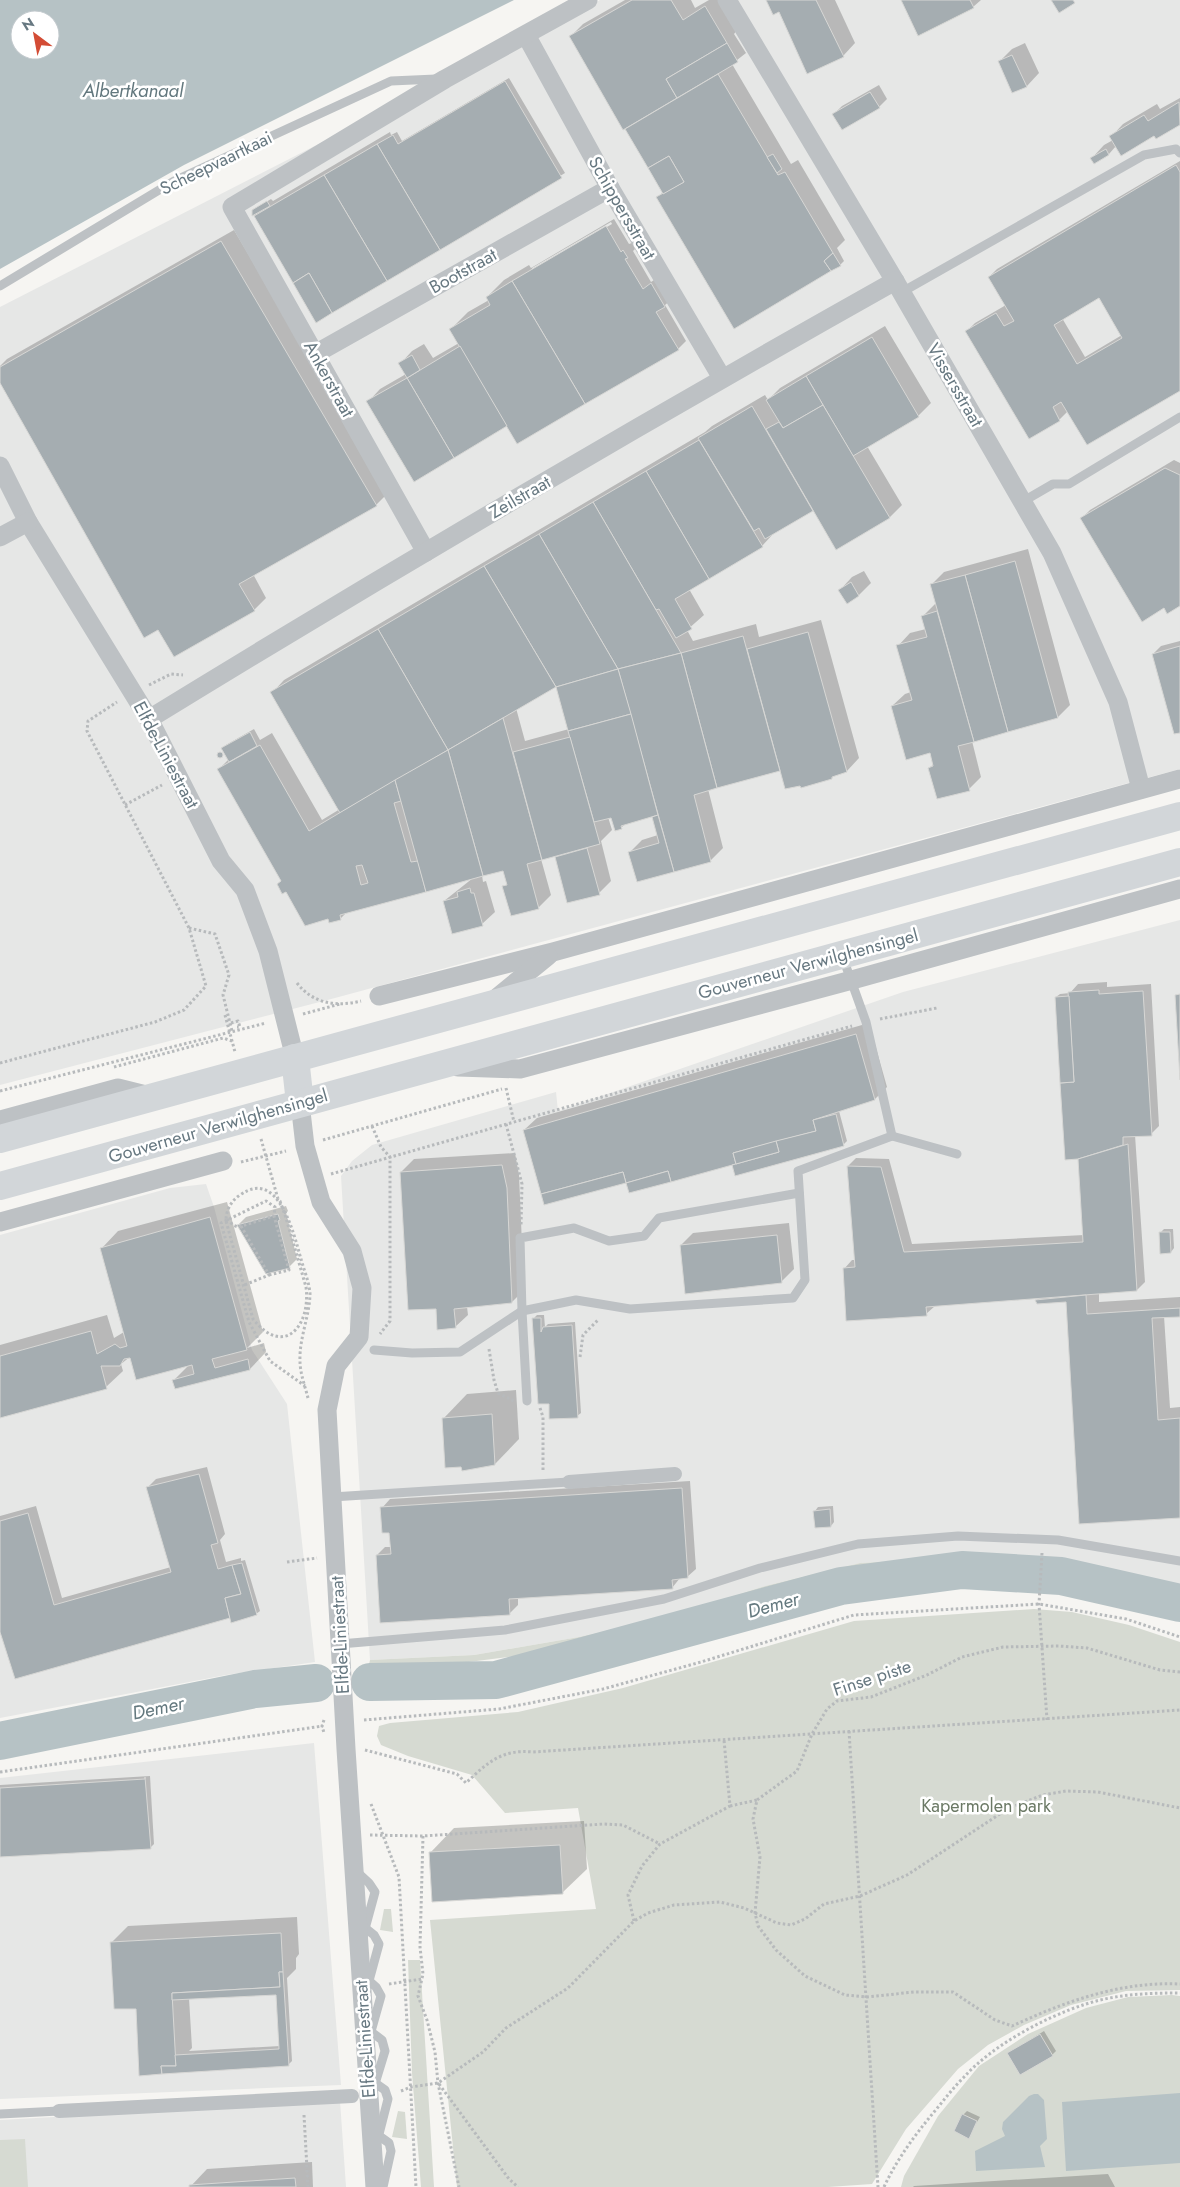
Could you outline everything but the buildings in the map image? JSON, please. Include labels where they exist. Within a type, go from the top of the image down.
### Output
[{"type":"highway","points":[[0,1139],[1180,816]]},
{"type":"highway","name":"Gouverneur Verwilghensingel","points":[[0,1186],[1180,862]]},
{"type":"highway","points":[[295,1058],[300,1103]]},
{"type":"street","name":"Scheepvaartkaai","points":[[232,207],[445,79],[588,0]]},
{"type":"street","name":"Vissersstraat","points":[[727,0],[898,287],[1052,553],[1118,702],[1141,789]]},
{"type":"street","name":"Schippersstraat","points":[[526,35],[610,188],[722,378]]},
{"type":"street","name":"Bootstraat","points":[[315,354],[610,188]]},
{"type":"street","name":"Ankerstraat","points":[[232,207],[426,552]]},
{"type":"street","name":"Zeilstraat","points":[[149,719],[426,552],[722,378],[898,287]]},
{"type":"street","name":"Elfde-Liniestraat","points":[[0,466],[28,522],[149,719],[180,776],[221,861],[245,890],[268,951],[295,1058]]},
{"type":"street","points":[[0,537],[28,522]]},
{"type":"street","points":[[378,996],[553,952],[1180,779]]},
{"type":"street","name":"Gouverneur Verwilghensingel","points":[[436,1066],[520,1069],[852,980],[1180,888]]},
{"type":"street","points":[[486,1006],[553,952]]},
{"type":"street","points":[[0,1120],[118,1088],[152,1097]]},
{"type":"street","name":"Elfde-Liniestraat","points":[[300,1103],[305,1146],[321,1202],[352,1251],[362,1288],[359,1337],[336,1366],[327,1410],[354,1869],[368,2029],[366,2050],[371,2080],[361,2099],[374,2140],[376,2186]]},
{"type":"street","name":"Gouverneur Verwilghensingel","points":[[0,1222],[223,1161]]},
{"type":"street","points":[[569,1482],[675,1474]]},
{"type":"street","points":[[59,2111],[303,2099],[361,2099]]},
{"type":"lane","name":"Scheepvaartkaai","points":[[0,286],[174,181],[391,81],[445,79]]},
{"type":"lane","points":[[898,287],[1144,155],[1176,149],[1180,153]]},
{"type":"lane","points":[[1022,502],[1053,484],[1069,484],[1180,417]]},
{"type":"lane","points":[[842,955],[866,1022],[892,1136]]},
{"type":"lane","points":[[374,1346],[412,1353],[460,1352],[522,1311],[576,1300],[630,1309],[793,1298],[805,1280],[798,1171],[892,1136],[957,1154]]},
{"type":"lane","points":[[527,1401],[520,1238],[574,1228],[609,1241],[644,1236],[659,1218],[799,1193]]},
{"type":"lane","points":[[332,1497],[569,1482]]},
{"type":"lane","points":[[340,1644],[505,1630],[664,1598],[760,1568],[858,1544],[958,1536],[1058,1540],[1180,1561]]},
{"type":"lane","points":[[368,2029],[382,2040],[385,2051],[371,2080],[385,2090],[388,2099],[374,2140]]},
{"type":"lane","points":[[0,2114],[59,2111]]},
{"type":"path","points":[[0,1063],[155,1022],[184,1010],[206,986],[189,928],[125,805],[180,776]]},
{"type":"path","points":[[189,928],[215,934],[229,975],[223,995],[230,1023],[232,1042],[238,1060]]},
{"type":"path","points":[[294,978],[304,992],[316,999],[322,1002],[340,1004]]},
{"type":"path","points":[[0,1091],[231,1030],[378,996]]},
{"type":"path","points":[[314,1179],[866,1022],[937,1008]]},
{"type":"path","points":[[225,1015],[231,1030]]},
{"type":"path","points":[[230,1023],[238,1021],[240,1027],[231,1030]]},
{"type":"path","points":[[506,1088],[514,1122]]},
{"type":"path","points":[[506,1124],[522,1184],[520,1238]]},
{"type":"path","points":[[262,1157],[372,1126],[381,1147],[390,1156],[390,1321],[374,1346]]},
{"type":"path","points":[[259,1134],[278,1199],[301,1265],[307,1299],[303,1322],[294,1332],[282,1337],[272,1336],[262,1331],[253,1319],[226,1221],[230,1205],[241,1194],[255,1190],[270,1193],[281,1204],[290,1219],[310,1292],[300,1361],[310,1405]]},
{"type":"path","points":[[226,1231],[226,1217],[229,1209],[240,1195],[249,1191],[262,1190],[269,1192],[278,1199]]},
{"type":"path","points":[[239,1287],[269,1275],[289,1270],[274,1216],[275,1208],[273,1204],[266,1200],[221,1223],[239,1287],[249,1322],[270,1361],[306,1386]]},
{"type":"path","points":[[226,1215],[233,1225],[241,1226],[274,1216]]},
{"type":"path","points":[[241,1226],[269,1275]]},
{"type":"path","points":[[580,1357],[583,1335],[612,1306]]},
{"type":"path","points":[[1042,1547],[1038,1604],[1047,1720]]},
{"type":"path","points":[[287,1562],[335,1555]]},
{"type":"path","points":[[0,1772],[365,1720],[499,1709],[603,1689],[701,1662],[854,1614],[1038,1604],[1126,1619],[1180,1638]]},
{"type":"path","name":"Finse piste","points":[[757,1800],[797,1771],[812,1734],[827,1709],[837,1701],[871,1696],[927,1675],[962,1657],[1003,1647],[1087,1648],[1160,1670],[1180,1672]]},
{"type":"path","points":[[365,1750],[457,1774],[466,1783],[488,1762],[515,1750],[533,1752],[1180,1710]]},
{"type":"path","points":[[365,1720],[365,1727]]},
{"type":"path","points":[[849,1731],[878,2187]]},
{"type":"path","points":[[724,1740],[730,1806]]},
{"type":"path","points":[[365,1742],[365,1758]]},
{"type":"path","points":[[411,2087],[438,2083],[483,2052],[516,2021],[568,1988],[634,1921],[648,1913],[674,1905],[720,1902],[730,1903],[777,1924],[791,1925],[805,1919],[824,1904],[860,1896],[907,1875],[1009,1808],[1043,1795],[1066,1791],[1098,1792],[1180,1808]]},
{"type":"path","points":[[369,1800],[399,1877],[416,2187]]},
{"type":"path","points":[[634,1921],[628,1895],[642,1866],[660,1844],[730,1806],[757,1800],[753,1819],[760,1857],[754,1913],[758,1926],[776,1950],[805,1976],[845,1995],[867,1997],[914,1992],[953,1992],[995,2020],[1012,2026],[1049,2009],[1083,1997],[1141,1986],[1180,1984]]},
{"type":"path","points":[[352,1836],[382,1834],[423,1836],[604,1824],[623,1825],[660,1844]]},
{"type":"path","points":[[423,1836],[420,1947],[423,1974],[418,1996],[427,2020],[435,2052],[438,2083],[459,2187]]},
{"type":"path","points":[[884,2187],[895,2164],[921,2127],[965,2076],[998,2048],[1034,2026],[1086,2004],[1134,1994],[1180,1993]]},
{"type":"path","points":[[438,2083],[509,2179],[518,2187]]},
{"type":"path","points":[[303,2099],[308,2187]]},
{"type":"shaded area","points":[[600,0],[1180,0],[1180,769],[335,998],[0,1085],[0,307]]},
{"type":"shaded area","points":[[1180,920],[1180,1584],[1000,1556],[860,1563],[765,1586],[665,1618],[579,1637],[474,1655],[370,1660],[341,1176],[352,1161],[372,1145],[556,1092],[558,1111],[903,992]]},
{"type":"shaded area","points":[[206,1184],[214,1207],[252,1350],[287,1404],[315,1662],[226,1675],[0,1718],[0,1235],[170,1188]]},
{"type":"shaded area","points":[[314,1743],[341,2085],[0,2099],[0,1778]]},
{"type":"shaded area","points":[[340,2101],[346,2187],[0,2187],[0,2120]]},
{"type":"green space","points":[[1000,1556],[1039,1562],[964,1559],[899,1562],[829,1572],[776,1591],[580,1648],[437,1666],[368,1669],[370,1660],[474,1655],[579,1637],[665,1618],[765,1586],[860,1563]]},
{"type":"green space","points":[[1052,1563],[1180,1584],[1180,1593]]},
{"type":"green space","name":"Kapermolen park","points":[[1034,1609],[1072,1612],[1129,1625],[1180,1642],[1180,1990],[1126,1991],[1071,2005],[1024,2025],[988,2045],[958,2069],[906,2129],[872,2184],[828,2187],[457,2187],[430,1920],[596,1909],[578,1808],[505,1813],[472,1775],[408,1756],[381,1745],[377,1736],[379,1726],[390,1723],[518,1712],[623,1688],[854,1621]]},
{"type":"green space","points":[[384,1909],[391,1909],[393,1932],[380,1930]]},
{"type":"green space","points":[[408,1960],[420,1960],[434,2187],[421,2187],[412,2073]]},
{"type":"green space","points":[[1180,1996],[1180,2187],[901,2187],[904,2176],[938,2116],[979,2066],[1028,2034],[1086,2008],[1128,1997]]},
{"type":"green space","points":[[398,2111],[405,2112],[407,2139],[392,2137]]},
{"type":"green space","points":[[25,2139],[28,2187],[0,2187],[0,2140]]},
{"type":"water","name":"Albertkanaal","points":[[0,0],[514,0],[184,165],[0,269]]},
{"type":"water","points":[[1180,2093],[1180,2163],[1066,2171],[1062,2102]]},
{"type":"water","points":[[1038,2094],[1044,2100],[1047,2139],[1040,2146],[1045,2167],[976,2171],[975,2151],[1005,2136],[1002,2129],[1003,2122],[1029,2096]]},
{"type":"waterway","name":"Demer","points":[[370,1682],[496,1680],[841,1586],[962,1570],[1061,1576],[1180,1603]]},
{"type":"waterway","name":"Demer","points":[[0,1741],[255,1689],[316,1683]]}]
